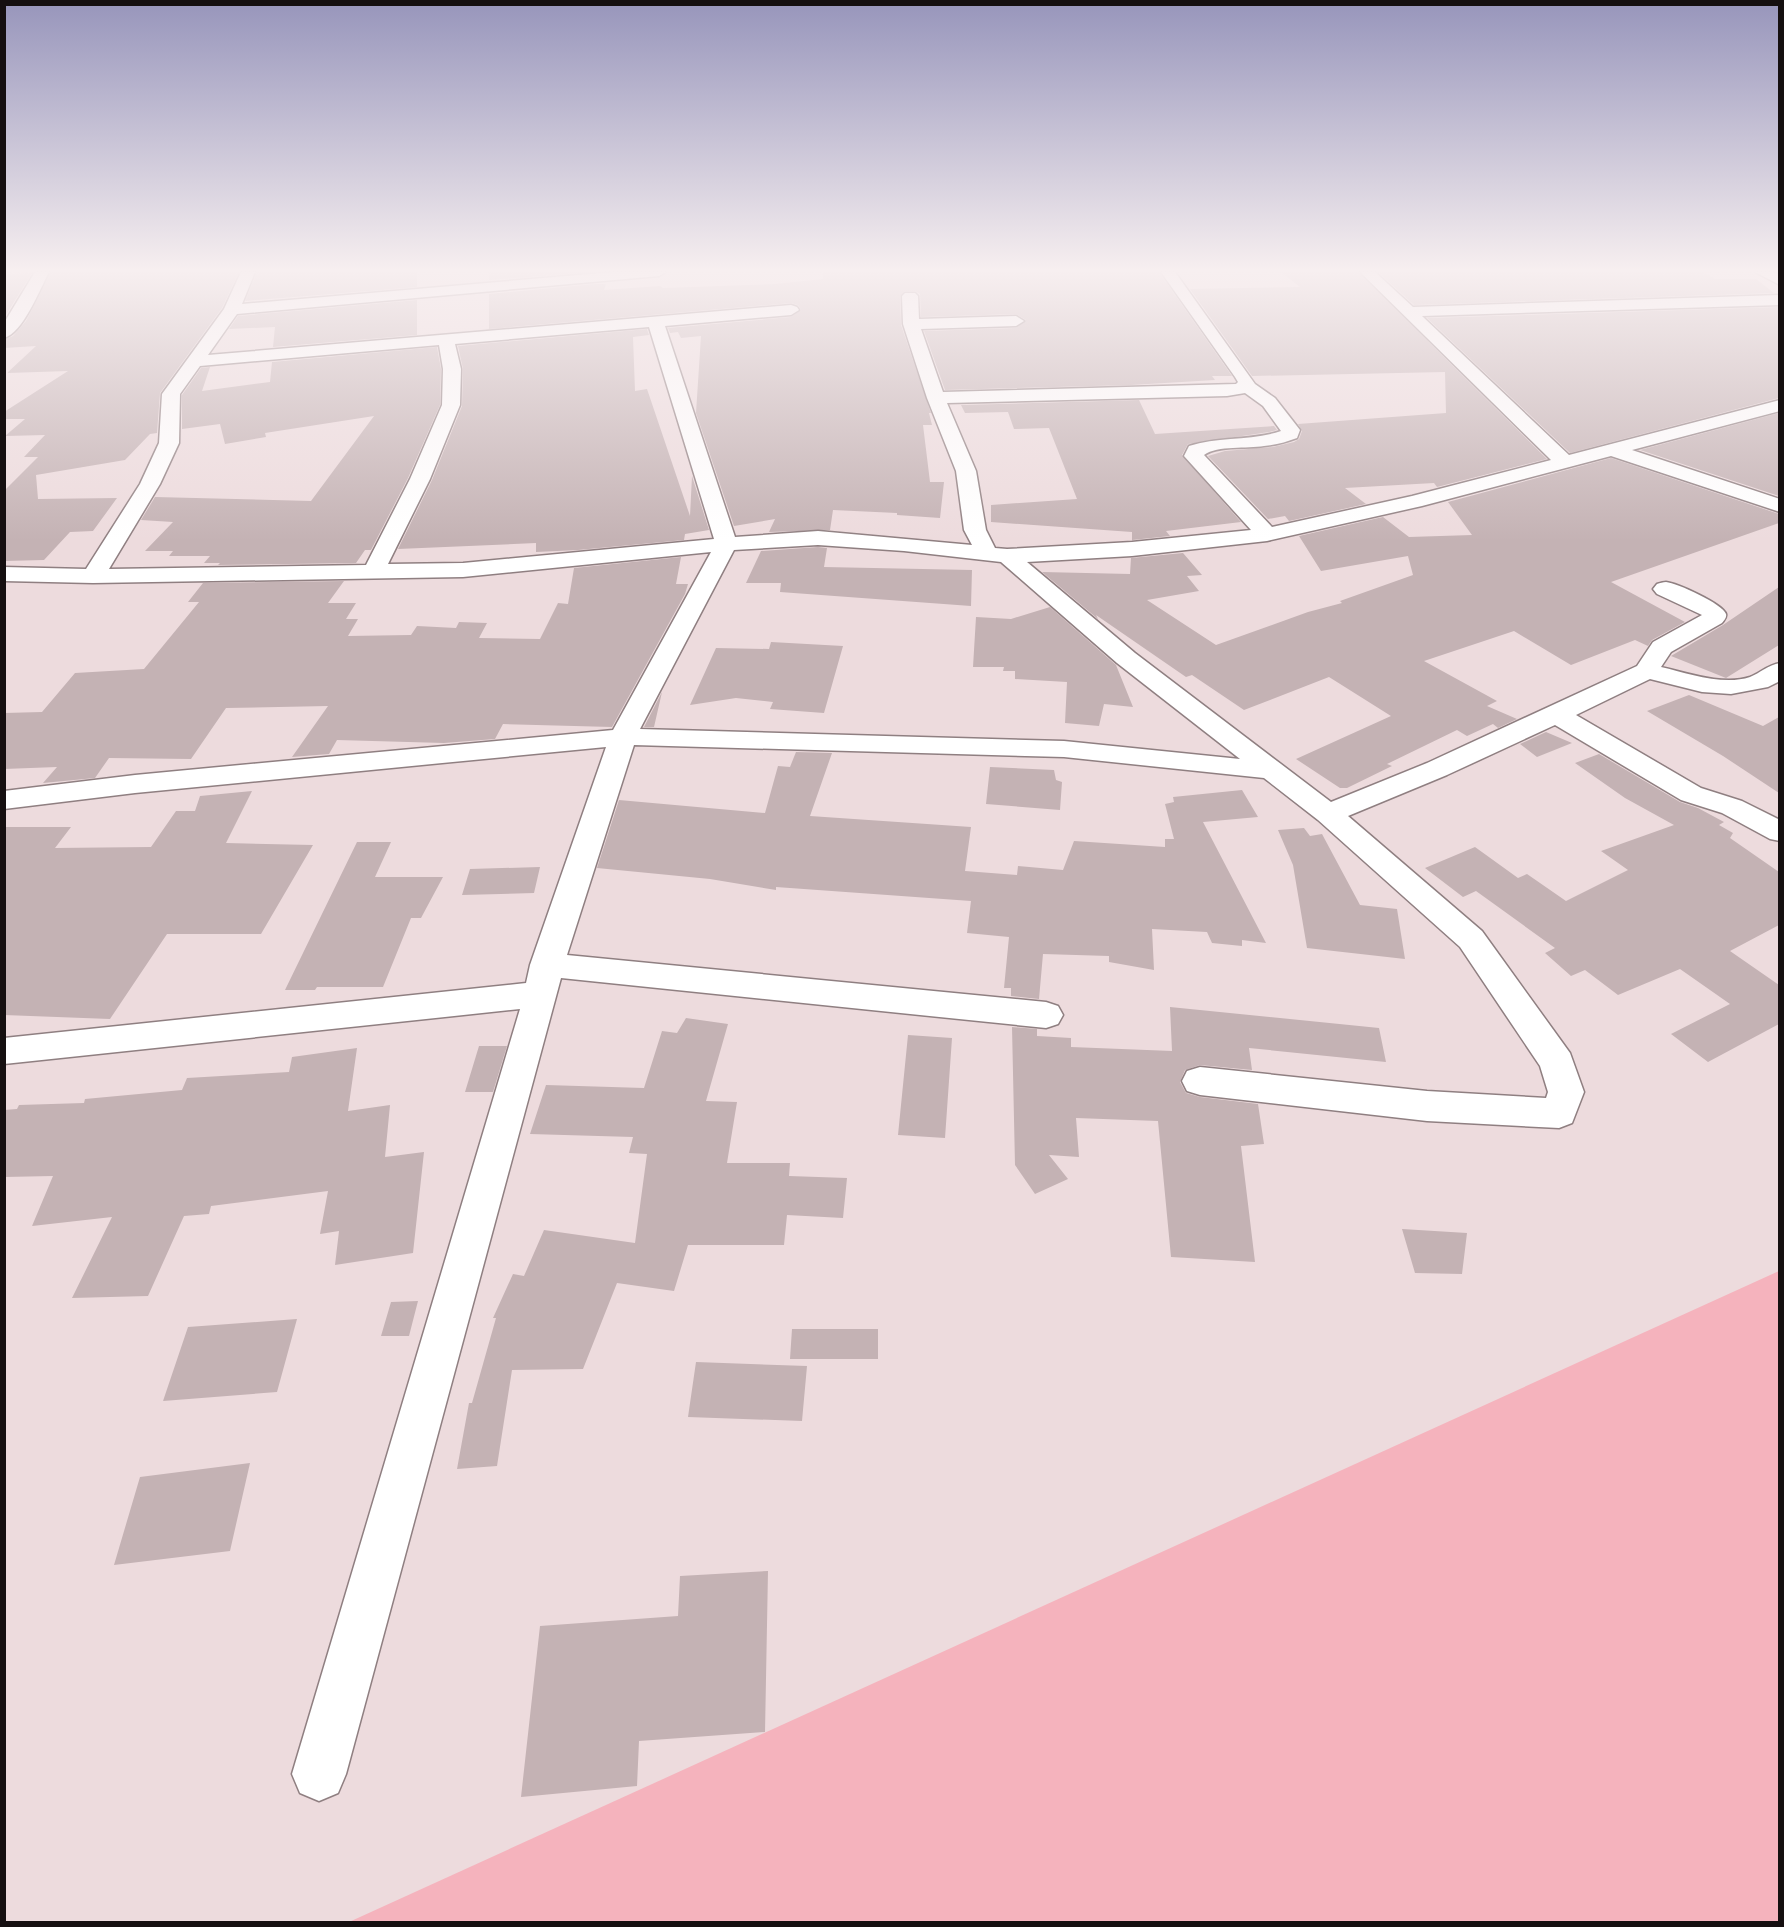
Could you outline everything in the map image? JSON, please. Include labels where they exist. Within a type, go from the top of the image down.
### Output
[{"type":"street","points":[[93,576],[150,484],[169,443],[171,394],[194,362]]},
{"type":"street","points":[[373,573],[420,479],[451,405],[451,362]]},
{"type":"street","points":[[319,1774],[544,980],[623,737],[726,544],[668,362]]},
{"type":"street","points":[[924,362],[966,471],[975,530],[997,555],[1328,814],[1471,939],[1557,1063],[1566,1092],[1559,1113],[1427,1106],[1200,1081]]},
{"type":"street","points":[[1234,362],[1245,377],[1246,385]]},
{"type":"street","points":[[1460,362],[1566,463]]},
{"type":"street","points":[[936,398],[1227,391],[1246,385]]},
{"type":"street","points":[[1246,385],[1269,402],[1291,430],[1290,434],[1274,440],[1208,446],[1196,450],[1194,456],[1267,534]]},
{"type":"street","points":[[4,574],[93,576],[373,573],[484,569],[726,544],[818,538],[904,544],[997,555],[1132,549],[1267,534],[1415,502],[1779,405]]},
{"type":"street","points":[[1612,450],[1779,506]]},
{"type":"street","points":[[1328,814],[1437,769],[1646,671],[1662,647],[1714,618],[1710,609],[1665,589]]},
{"type":"street","points":[[1646,671],[1711,685],[1733,686],[1758,682],[1779,670]]},
{"type":"street","points":[[1556,714],[1691,794],[1732,807],[1779,832]]},
{"type":"street","points":[[4,800],[135,784],[623,737],[1064,749],[1273,771]]},
{"type":"street","points":[[4,1051],[544,980],[1046,1014]]},
{"type":"shaded area","points":[[1779,1271],[1779,1922],[349,1922]]},
{"type":"building","points":[[19,362],[183,362],[160,393],[157,433],[150,434],[125,460],[36,475],[38,499],[117,498],[93,531],[70,532],[44,560],[4,561],[4,491],[38,457],[24,457],[45,435],[5,436],[25,419],[4,419],[4,412],[68,371],[7,373]]},
{"type":"building","points":[[272,362],[440,362],[440,405],[408,478],[371,550],[365,550],[356,563],[218,565],[220,563],[204,563],[210,556],[169,556],[173,551],[145,551],[173,522],[141,520],[155,497],[311,501],[374,416],[265,433],[266,437],[225,444],[220,424],[182,429],[182,395],[201,368],[210,367],[202,391],[270,382]]},
{"type":"building","points":[[461,362],[634,362],[635,391],[647,389],[690,516],[692,476],[709,530],[685,534],[684,540],[578,550],[536,552],[536,543],[398,549],[432,480],[462,406]]},
{"type":"building","points":[[699,362],[914,362],[931,413],[929,413],[932,425],[923,425],[930,482],[944,482],[940,518],[833,510],[830,530],[769,532],[775,519],[734,526],[696,413]]},
{"type":"building","points":[[935,362],[1222,362],[1232,376],[1212,376],[1215,380],[1131,385],[945,390]]},
{"type":"building","points":[[1242,362],[1449,362],[1547,459],[1437,487],[1434,483],[1345,488],[1366,504],[1289,521],[1285,516],[1268,519],[1208,456],[1225,451],[1273,447],[1294,442],[1299,439],[1302,431],[1298,424],[1446,413],[1445,372],[1252,376]]},
{"type":"building","points":[[1474,362],[1779,362],[1779,398],[1570,453]]},
{"type":"building","points":[[1139,400],[1155,434],[1274,426],[1277,430],[1188,444],[1182,455],[1241,522],[1166,531],[1170,536],[1132,540],[1132,532],[991,522],[991,505],[1077,499],[1049,428],[1014,429],[1008,412],[965,413],[961,405]]},
{"type":"building","points":[[1779,413],[1779,496],[1640,450]]},
{"type":"building","points":[[1611,458],[1779,514],[1779,523],[1611,582],[1685,622],[1652,640],[1648,646],[1635,640],[1571,665],[1514,631],[1424,661],[1497,701],[1487,706],[1517,719],[1498,728],[1493,724],[1467,736],[1457,730],[1387,764],[1392,766],[1347,788],[1340,788],[1296,759],[1391,716],[1329,677],[1244,710],[1192,675],[1186,677],[1096,615],[1098,619],[1042,572],[1130,574],[1131,558],[1183,553],[1202,575],[1187,576],[1199,591],[1147,600],[1216,645],[1308,612],[1342,603],[1340,601],[1413,575],[1408,556],[1321,571],[1299,536],[1383,517],[1409,537],[1472,535],[1448,502]]},
{"type":"building","points":[[827,548],[824,567],[972,570],[971,606],[780,592],[781,583],[746,583],[761,551]]},
{"type":"building","points":[[681,557],[676,584],[688,584],[685,594],[612,727],[503,724],[495,739],[444,743],[337,740],[329,754],[292,757],[328,706],[226,708],[191,759],[109,758],[95,778],[43,783],[57,767],[4,769],[4,713],[42,712],[75,673],[144,669],[199,602],[188,602],[203,583],[344,581],[328,603],[356,603],[346,619],[358,619],[348,636],[411,635],[417,626],[456,628],[459,622],[487,623],[479,638],[540,639],[558,603],[568,604],[574,568]]},
{"type":"building","points":[[1779,587],[1779,645],[1726,678],[1671,656],[1723,625]]},
{"type":"building","points":[[1050,607],[1116,665],[1133,707],[1104,704],[1099,726],[1065,723],[1067,682],[1015,679],[1015,671],[1003,671],[1004,667],[973,667],[976,617],[1011,619]]},
{"type":"building","points":[[771,642],[843,646],[824,713],[770,709],[773,702],[736,698],[690,705],[716,648],[769,649]]},
{"type":"building","points":[[662,692],[654,727],[644,727]]},
{"type":"building","points":[[1689,695],[1763,726],[1779,717],[1779,793],[1723,756],[1647,711]]},
{"type":"building","points":[[1546,732],[1572,743],[1537,757],[1520,744]]},
{"type":"building","points":[[796,752],[832,753],[810,816],[971,827],[965,871],[1017,875],[1018,866],[1063,870],[1074,841],[1165,847],[1165,839],[1174,839],[1165,804],[1174,802],[1173,797],[1242,790],[1258,817],[1203,822],[1266,943],[1242,940],[1242,946],[1212,943],[1207,932],[1152,929],[1154,970],[1109,962],[1109,956],[1043,954],[1039,999],[1011,996],[1011,988],[1004,988],[1009,937],[967,933],[971,901],[776,887],[776,890],[710,879],[597,868],[619,800],[765,813],[778,766],[790,767]]},
{"type":"building","points":[[1599,754],[1680,802],[1698,808],[1724,822],[1719,825],[1733,833],[1730,838],[1779,872],[1779,925],[1730,951],[1779,985],[1779,1024],[1708,1062],[1671,1034],[1730,1004],[1680,969],[1618,995],[1585,970],[1571,976],[1545,953],[1555,948],[1476,891],[1463,897],[1425,868],[1475,847],[1518,878],[1527,874],[1566,901],[1628,870],[1601,851],[1674,825],[1625,798],[1575,763]]},
{"type":"building","points":[[990,767],[1054,770],[1056,780],[1062,782],[1060,810],[986,804]]},
{"type":"building","points":[[252,791],[226,843],[313,845],[261,934],[167,934],[110,1019],[4,1015],[4,827],[71,827],[55,848],[151,847],[176,811],[195,811],[200,796]]},
{"type":"building","points":[[1304,828],[1310,836],[1322,834],[1360,905],[1397,909],[1405,959],[1307,948],[1293,865],[1278,830]]},
{"type":"building","points":[[357,842],[391,842],[375,877],[443,877],[421,918],[411,918],[383,987],[317,987],[315,990],[285,990]]},
{"type":"building","points":[[540,867],[534,893],[462,895],[470,869]]},
{"type":"building","points":[[1170,1007],[1379,1028],[1386,1062],[1249,1048],[1252,1070],[1200,1065],[1185,1070],[1180,1082],[1186,1093],[1200,1097],[1258,1104],[1264,1144],[1241,1146],[1255,1262],[1171,1257],[1158,1121],[1076,1118],[1079,1157],[1049,1155],[1068,1179],[1035,1194],[1015,1165],[1012,1027],[1037,1029],[1037,1036],[1071,1038],[1071,1047],[1172,1051]]},
{"type":"building","points":[[686,1018],[728,1024],[706,1101],[737,1102],[727,1163],[790,1163],[789,1176],[847,1178],[843,1218],[787,1215],[784,1245],[688,1245],[674,1291],[617,1283],[583,1369],[512,1370],[497,1466],[457,1469],[469,1403],[472,1403],[496,1318],[493,1318],[513,1274],[524,1276],[544,1230],[635,1243],[647,1154],[629,1153],[633,1137],[530,1134],[546,1085],[644,1088],[662,1031],[677,1033]]},
{"type":"building","points":[[908,1035],[952,1038],[945,1138],[898,1135]]},
{"type":"building","points":[[479,1046],[507,1046],[493,1092],[465,1092]]},
{"type":"building","points":[[357,1048],[348,1111],[390,1105],[385,1157],[424,1152],[413,1253],[335,1265],[339,1231],[320,1234],[328,1191],[211,1206],[209,1214],[184,1216],[148,1296],[72,1298],[112,1217],[32,1226],[53,1176],[4,1177],[4,1110],[17,1109],[19,1105],[84,1103],[85,1099],[182,1090],[187,1078],[289,1072],[292,1057]]},
{"type":"building","points":[[1402,1229],[1467,1233],[1462,1274],[1415,1273]]},
{"type":"building","points":[[418,1301],[409,1336],[381,1336],[391,1302]]},
{"type":"building","points":[[297,1319],[277,1392],[163,1401],[188,1327]]},
{"type":"building","points":[[792,1329],[878,1329],[878,1359],[790,1359]]},
{"type":"building","points":[[696,1362],[807,1366],[802,1421],[688,1417]]},
{"type":"building","points":[[250,1463],[230,1551],[114,1565],[140,1477]]},
{"type":"building","points":[[768,1571],[765,1732],[639,1741],[637,1786],[521,1797],[540,1626],[678,1616],[680,1576]]}]
